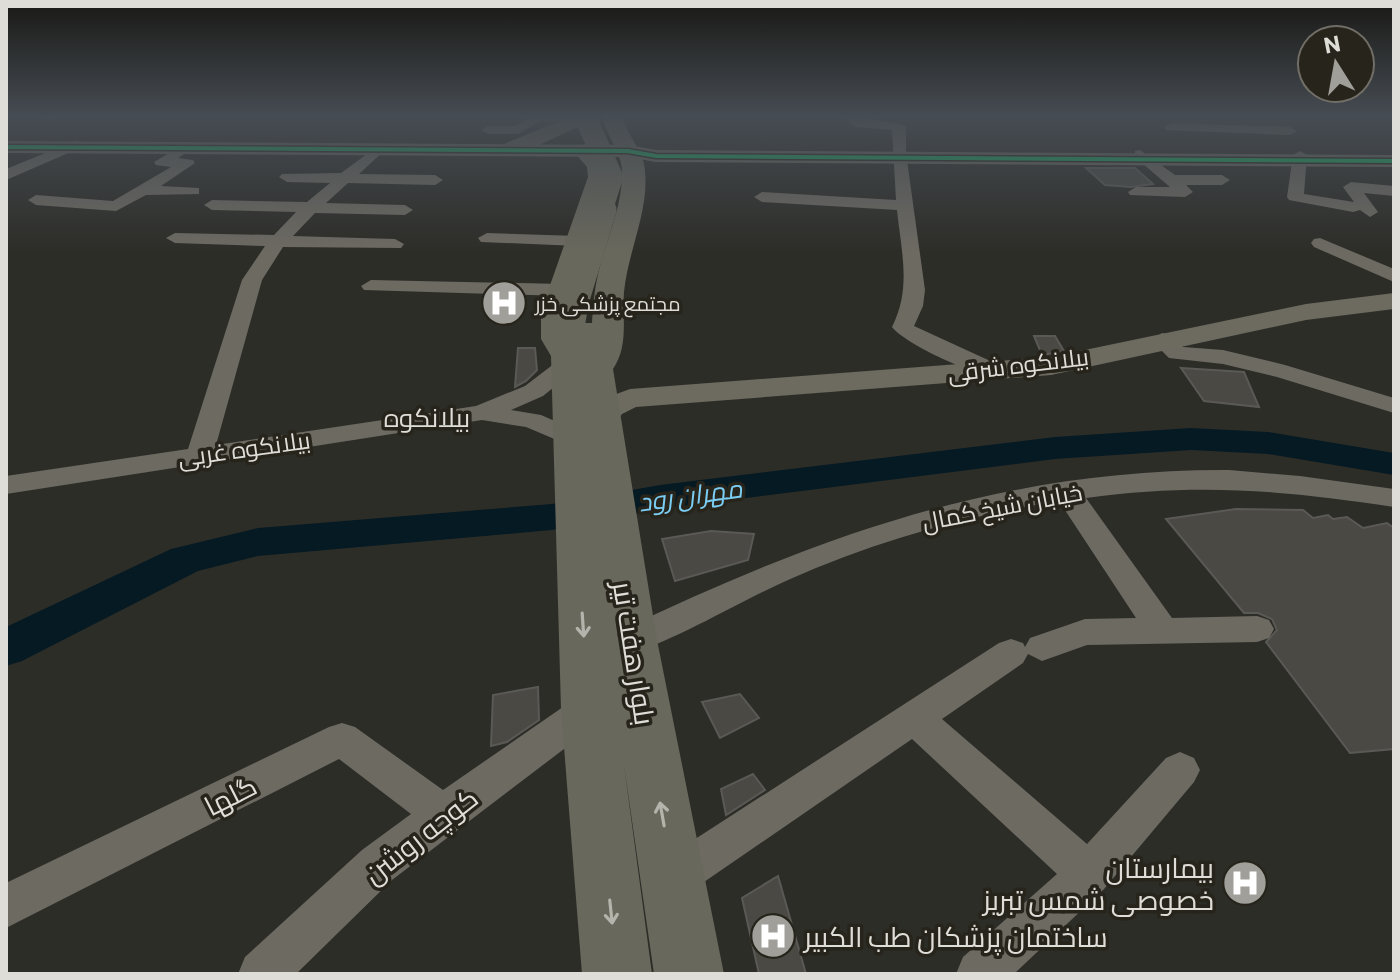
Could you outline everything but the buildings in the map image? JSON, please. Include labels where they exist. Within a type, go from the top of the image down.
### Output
[{"type":"highway","points":[[594,161],[598,165],[600,177],[562,290],[557,339],[577,351],[606,356],[609,291],[627,223],[634,170],[627,161]]},
{"type":"highway","points":[[577,351],[575,299],[612,177],[607,161]]},
{"type":"highway","points":[[582,232],[608,217],[627,223]]},
{"type":"highway","name":"بلوار هفت تیر","points":[[577,351],[603,418],[585,463]]},
{"type":"highway","name":"بلوار هفت تیر","points":[[577,351],[585,463],[599,544],[632,640],[689,974]]},
{"type":"highway","name":"بلوار هفت تیر","points":[[599,544],[589,709],[617,974]]},
{"type":"main road","name":"بیلانکوه شرقی","points":[[603,418],[611,407],[630,398],[1051,366],[1162,340],[1306,312],[1394,301]]},
{"type":"main road","name":"بیلانکوه شرقی","points":[[577,351],[614,381],[686,392]]},
{"type":"street","points":[[6,175],[40,161]]},
{"type":"street","points":[[36,200],[116,206],[188,163],[161,162],[163,161]]},
{"type":"street","points":[[200,454],[252,280],[261,262],[312,208],[365,161]]},
{"type":"street","points":[[900,161],[915,290],[913,306],[903,327],[910,334],[991,370]]},
{"type":"street","points":[[1136,192],[1185,192],[1148,161]]},
{"type":"street","points":[[1300,161],[1295,197],[1353,207]]},
{"type":"street","points":[[287,177],[435,180]]},
{"type":"street","points":[[1171,180],[1222,180]]},
{"type":"street","points":[[1370,212],[1351,187],[1394,191]]},
{"type":"street","points":[[143,190],[193,191]]},
{"type":"street","points":[[762,197],[904,205]]},
{"type":"street","points":[[212,205],[405,210]]},
{"type":"street","points":[[487,238],[582,232]]},
{"type":"street","points":[[175,238],[395,244]]},
{"type":"street","points":[[1320,243],[1394,276]]},
{"type":"street","points":[[371,286],[562,290]]},
{"type":"street","points":[[1162,340],[1177,353],[1223,357],[1261,366],[1394,406]]},
{"type":"street","name":"بیلانکوه غربی","points":[[6,485],[482,413],[534,391],[577,351]]},
{"type":"street","name":"بیلانکوه غربی","points":[[482,413],[532,420],[585,463]]},
{"type":"street","name":"خیابان شیخ کمال","points":[[632,640],[710,602],[865,540],[928,519],[1067,492],[1208,479],[1293,485],[1394,498]]},
{"type":"street","points":[[1067,492],[1163,631]]},
{"type":"street","points":[[673,878],[915,718],[1027,650],[1085,632],[1257,629]]},
{"type":"street","name":"کوچه روشن","points":[[262,974],[377,865],[589,709]]},
{"type":"street","points":[[915,718],[1089,874]]},
{"type":"street","name":"گلها","points":[[6,906],[342,739],[443,814]]},
{"type":"street","points":[[980,974],[1089,874],[1180,770]]},
{"type":"waterway","name":"مهران رود","points":[[6,648],[186,559],[258,542],[552,517],[660,497],[1055,448],[1191,439],[1268,443],[1394,464]]},
{"type":"transit line","points":[[1355,161],[1394,161]]},
{"type":"place","name":"مجتمع پزشکی خزر","points":[[504,303]]},
{"type":"place","name":"بیمارستان خصوصی شمس تبریز","points":[[1245,883]]},
{"type":"place","name":"ساختمان پزشکان طب الکبیر","points":[[773,936]]},
{"type":"district","name":"بیلانکوه","points":[[427,416]]}]
